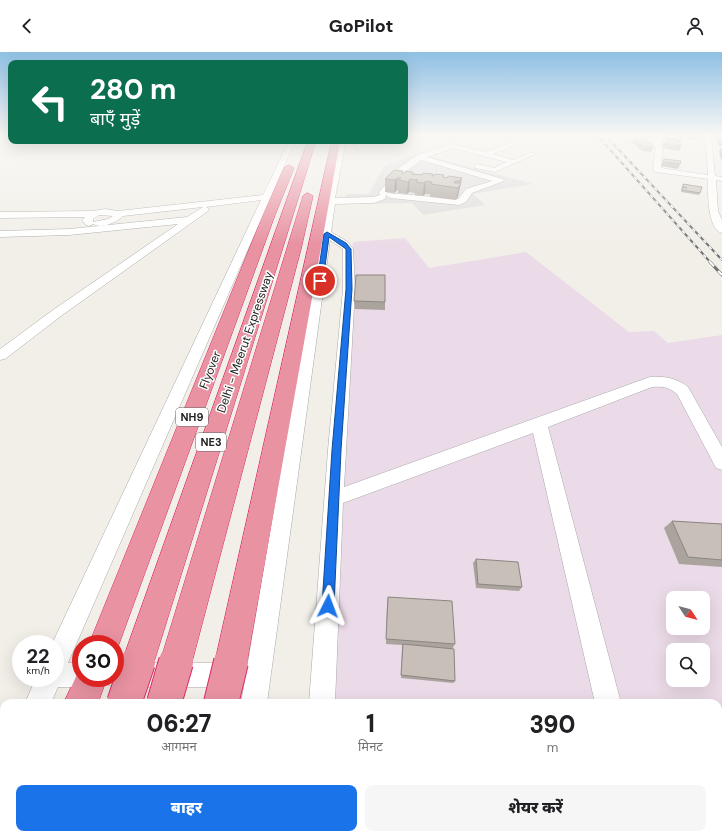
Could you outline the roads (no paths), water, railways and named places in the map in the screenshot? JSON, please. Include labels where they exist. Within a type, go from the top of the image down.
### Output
[{"type":"highway","name":"Delhi - Meerut Expressway","points":[[124,699],[126,668],[301,172]]},
{"type":"highway","points":[[222,699],[320,243],[327,190],[331,172]]},
{"type":"highway","name":"Delhi - Meerut Expressway","points":[[165,699],[294,249],[327,190]]},
{"type":"highway","name":"Flyover","points":[[107,635],[270,197]]},
{"type":"highway","points":[[83,699],[87,687]]},
{"type":"street","points":[[64,644],[282,172]]},
{"type":"street","points":[[255,699],[327,190],[374,200],[383,195],[401,172]]},
{"type":"street","points":[[383,195],[459,202],[463,200],[469,191],[500,182],[499,180],[471,172]]},
{"type":"street","points":[[669,172],[722,180]]},
{"type":"street","points":[[711,172],[722,230]]},
{"type":"street","points":[[0,234],[69,232],[166,218],[205,208],[270,197]]},
{"type":"street","points":[[116,216],[270,197]]},
{"type":"street","points":[[0,356],[57,313],[205,208]]},
{"type":"street","points":[[0,224],[55,225],[91,219],[110,212],[116,216],[189,220]]},
{"type":"street","points":[[0,215],[91,219]]},
{"type":"street","points":[[320,243],[344,244],[348,249],[349,289],[334,498],[322,699]]},
{"type":"street","points":[[334,498],[650,382],[668,382],[676,385],[687,397],[722,462]]},
{"type":"street","points":[[539,424],[607,699]]},
{"type":"street","points":[[126,668],[259,675]]},
{"type":"street","points":[[40,699],[45,687]]},
{"type":"railway","points":[[630,172],[711,263]]},
{"type":"railway","points":[[639,172],[722,260]]},
{"type":"railway","points":[[710,262],[722,275]]}]
